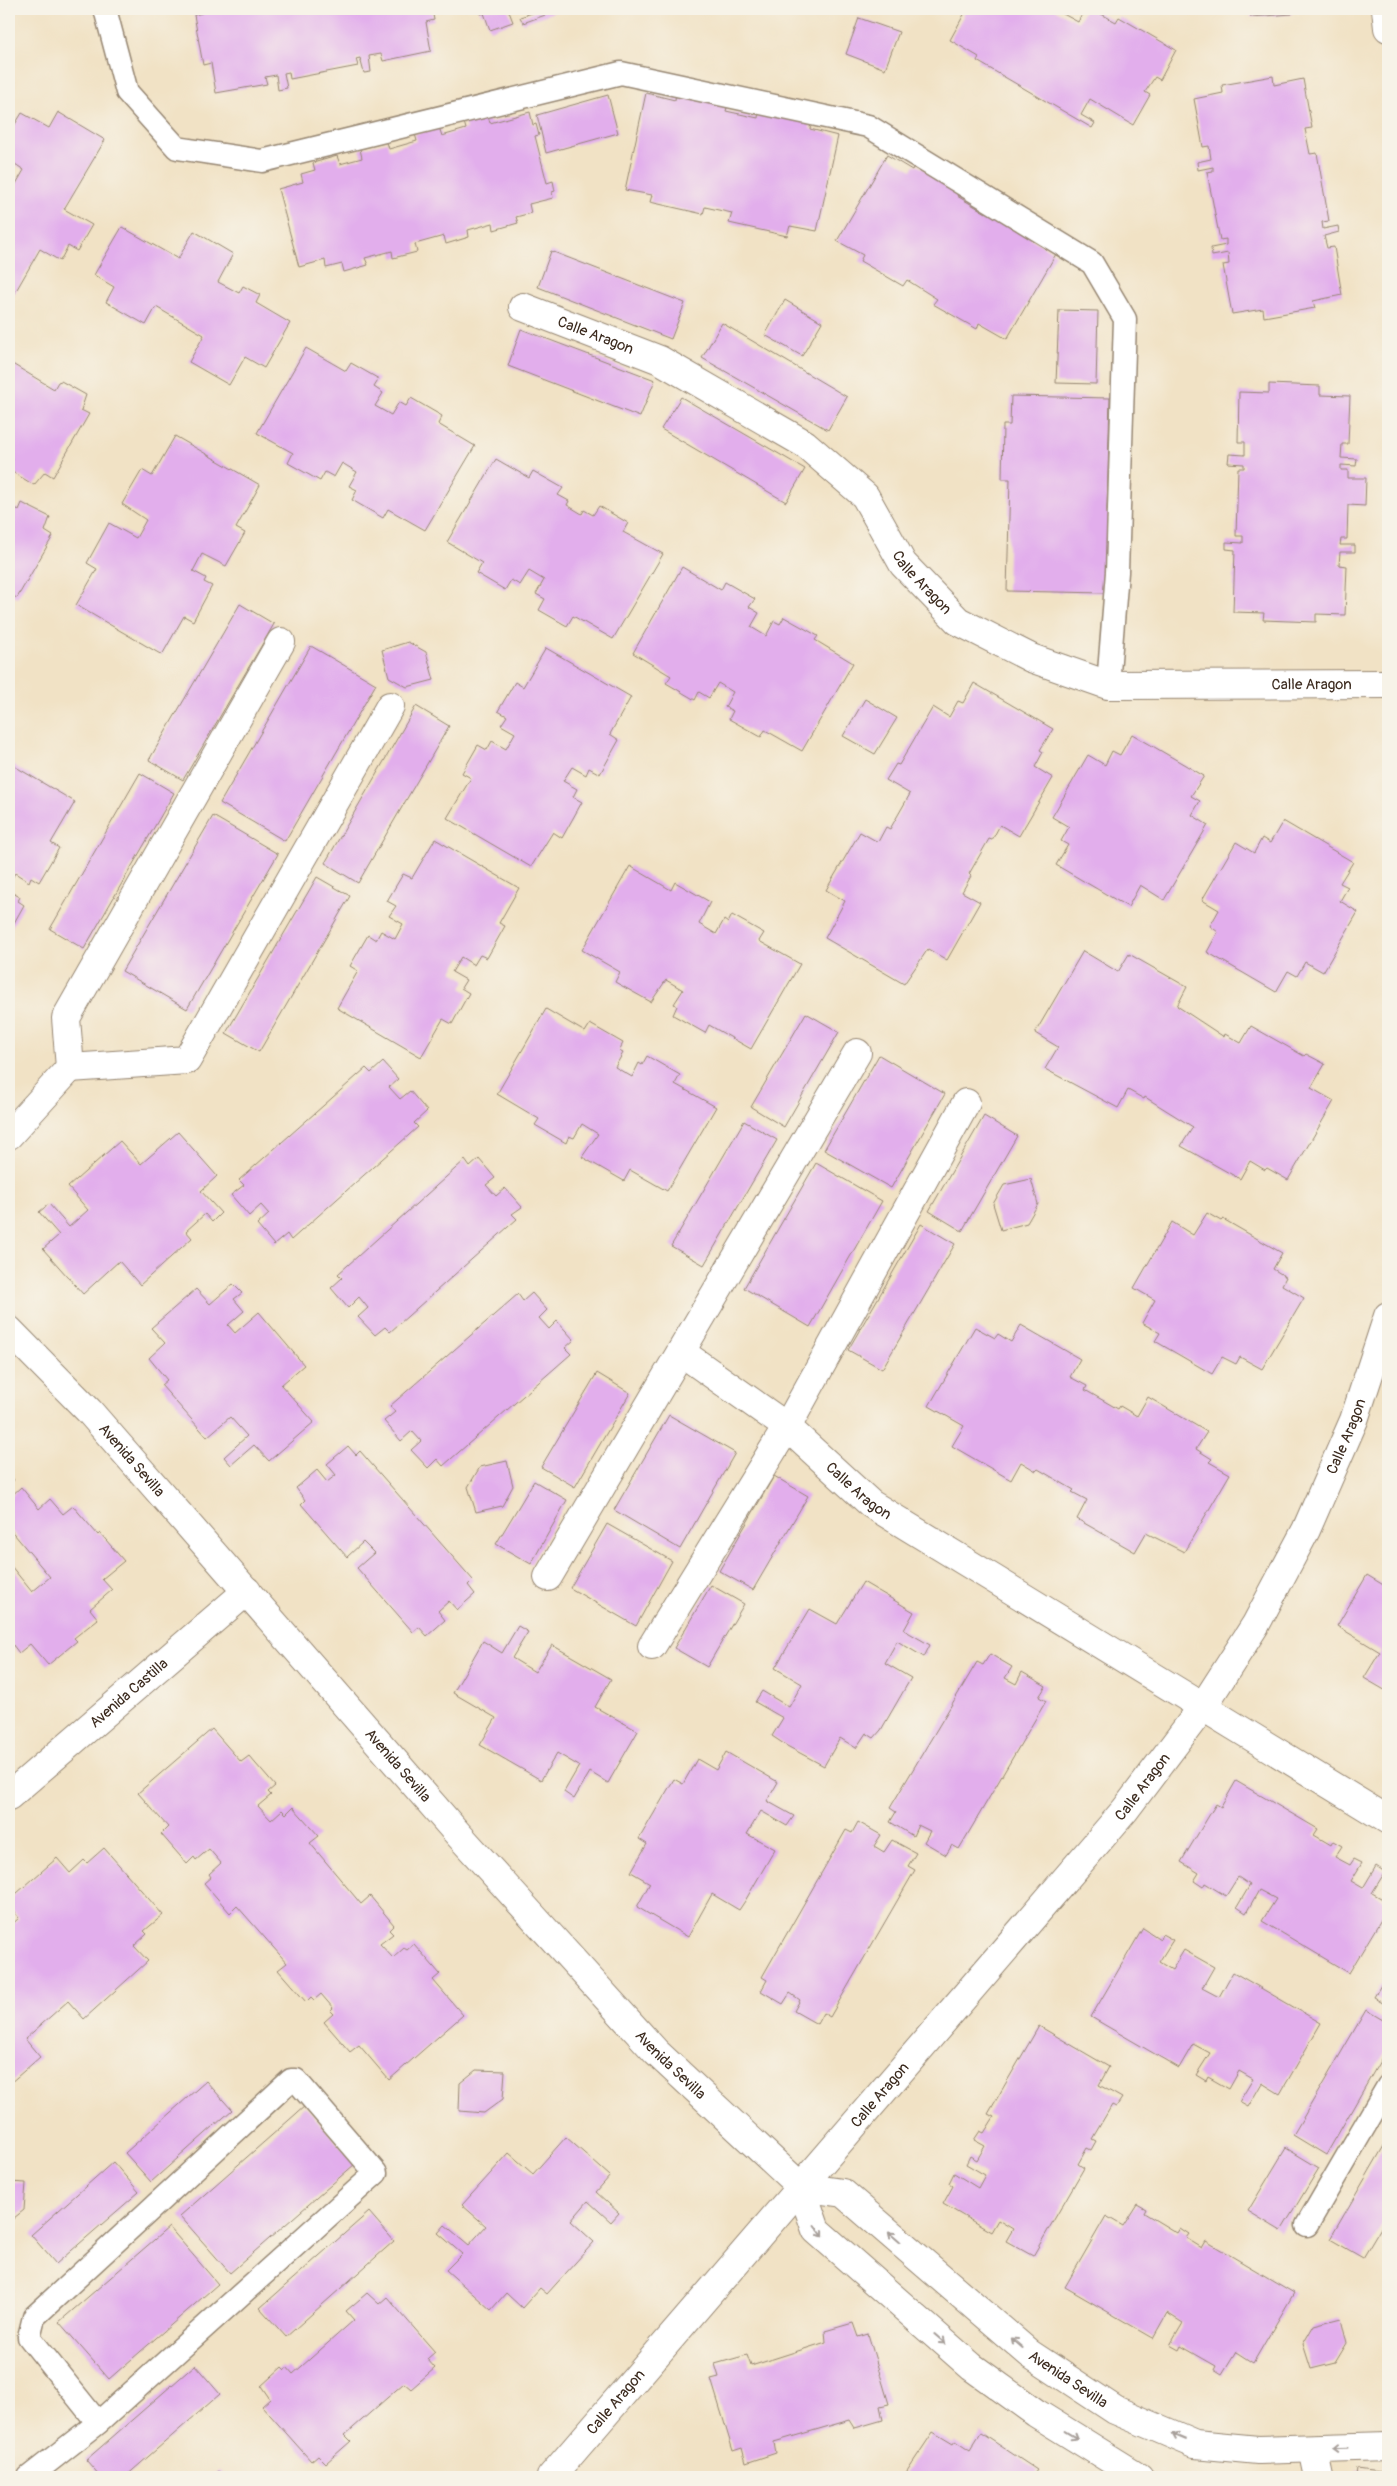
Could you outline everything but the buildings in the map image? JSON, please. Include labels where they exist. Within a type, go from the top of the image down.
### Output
[{"type":"street","points":[[1386,9],[1388,28]]},
{"type":"street","name":"Calle Aragon","points":[[523,307],[660,360],[806,444],[865,496],[903,564],[958,621],[1031,658],[1108,685],[1388,684]]},
{"type":"street","points":[[70,1068],[66,1018],[281,642]]},
{"type":"street","points":[[9,1135],[70,1068],[187,1060],[390,706]]},
{"type":"street","points":[[548,1577],[857,1053]]},
{"type":"street","points":[[652,1646],[787,1427],[966,1103]]},
{"type":"street","name":"Calle Aragon","points":[[551,2477],[1124,1810],[1202,1708],[1256,1624],[1306,1530],[1354,1420],[1388,1316]]},
{"type":"street","name":"Avenida Sevilla","points":[[9,1330],[89,1410],[458,1834],[656,2052],[801,2186],[816,2230],[972,2367],[1036,2414],[1139,2477]]},
{"type":"street","name":"Calle Aragon","points":[[681,1352],[787,1427],[870,1504],[1388,1820]]},
{"type":"street","name":"Avenida Castilla","points":[[9,1796],[247,1591]]},
{"type":"street","name":"Avenida Sevilla","points":[[801,2186],[843,2193],[1030,2354],[1115,2410],[1195,2444],[1258,2450],[1388,2446]]},
{"type":"street","points":[[1313,2449],[1319,2477]]},
{"type":"lane","points":[[105,9],[127,92],[177,148],[262,161],[621,73],[868,126],[1092,263],[1125,320],[1117,572],[1108,685]]},
{"type":"lane","points":[[29,2477],[98,2423],[376,2173],[296,2080],[291,2080],[34,2317],[30,2337],[98,2423]]},
{"type":"lane","points":[[1307,2225],[1388,2086]]}]
